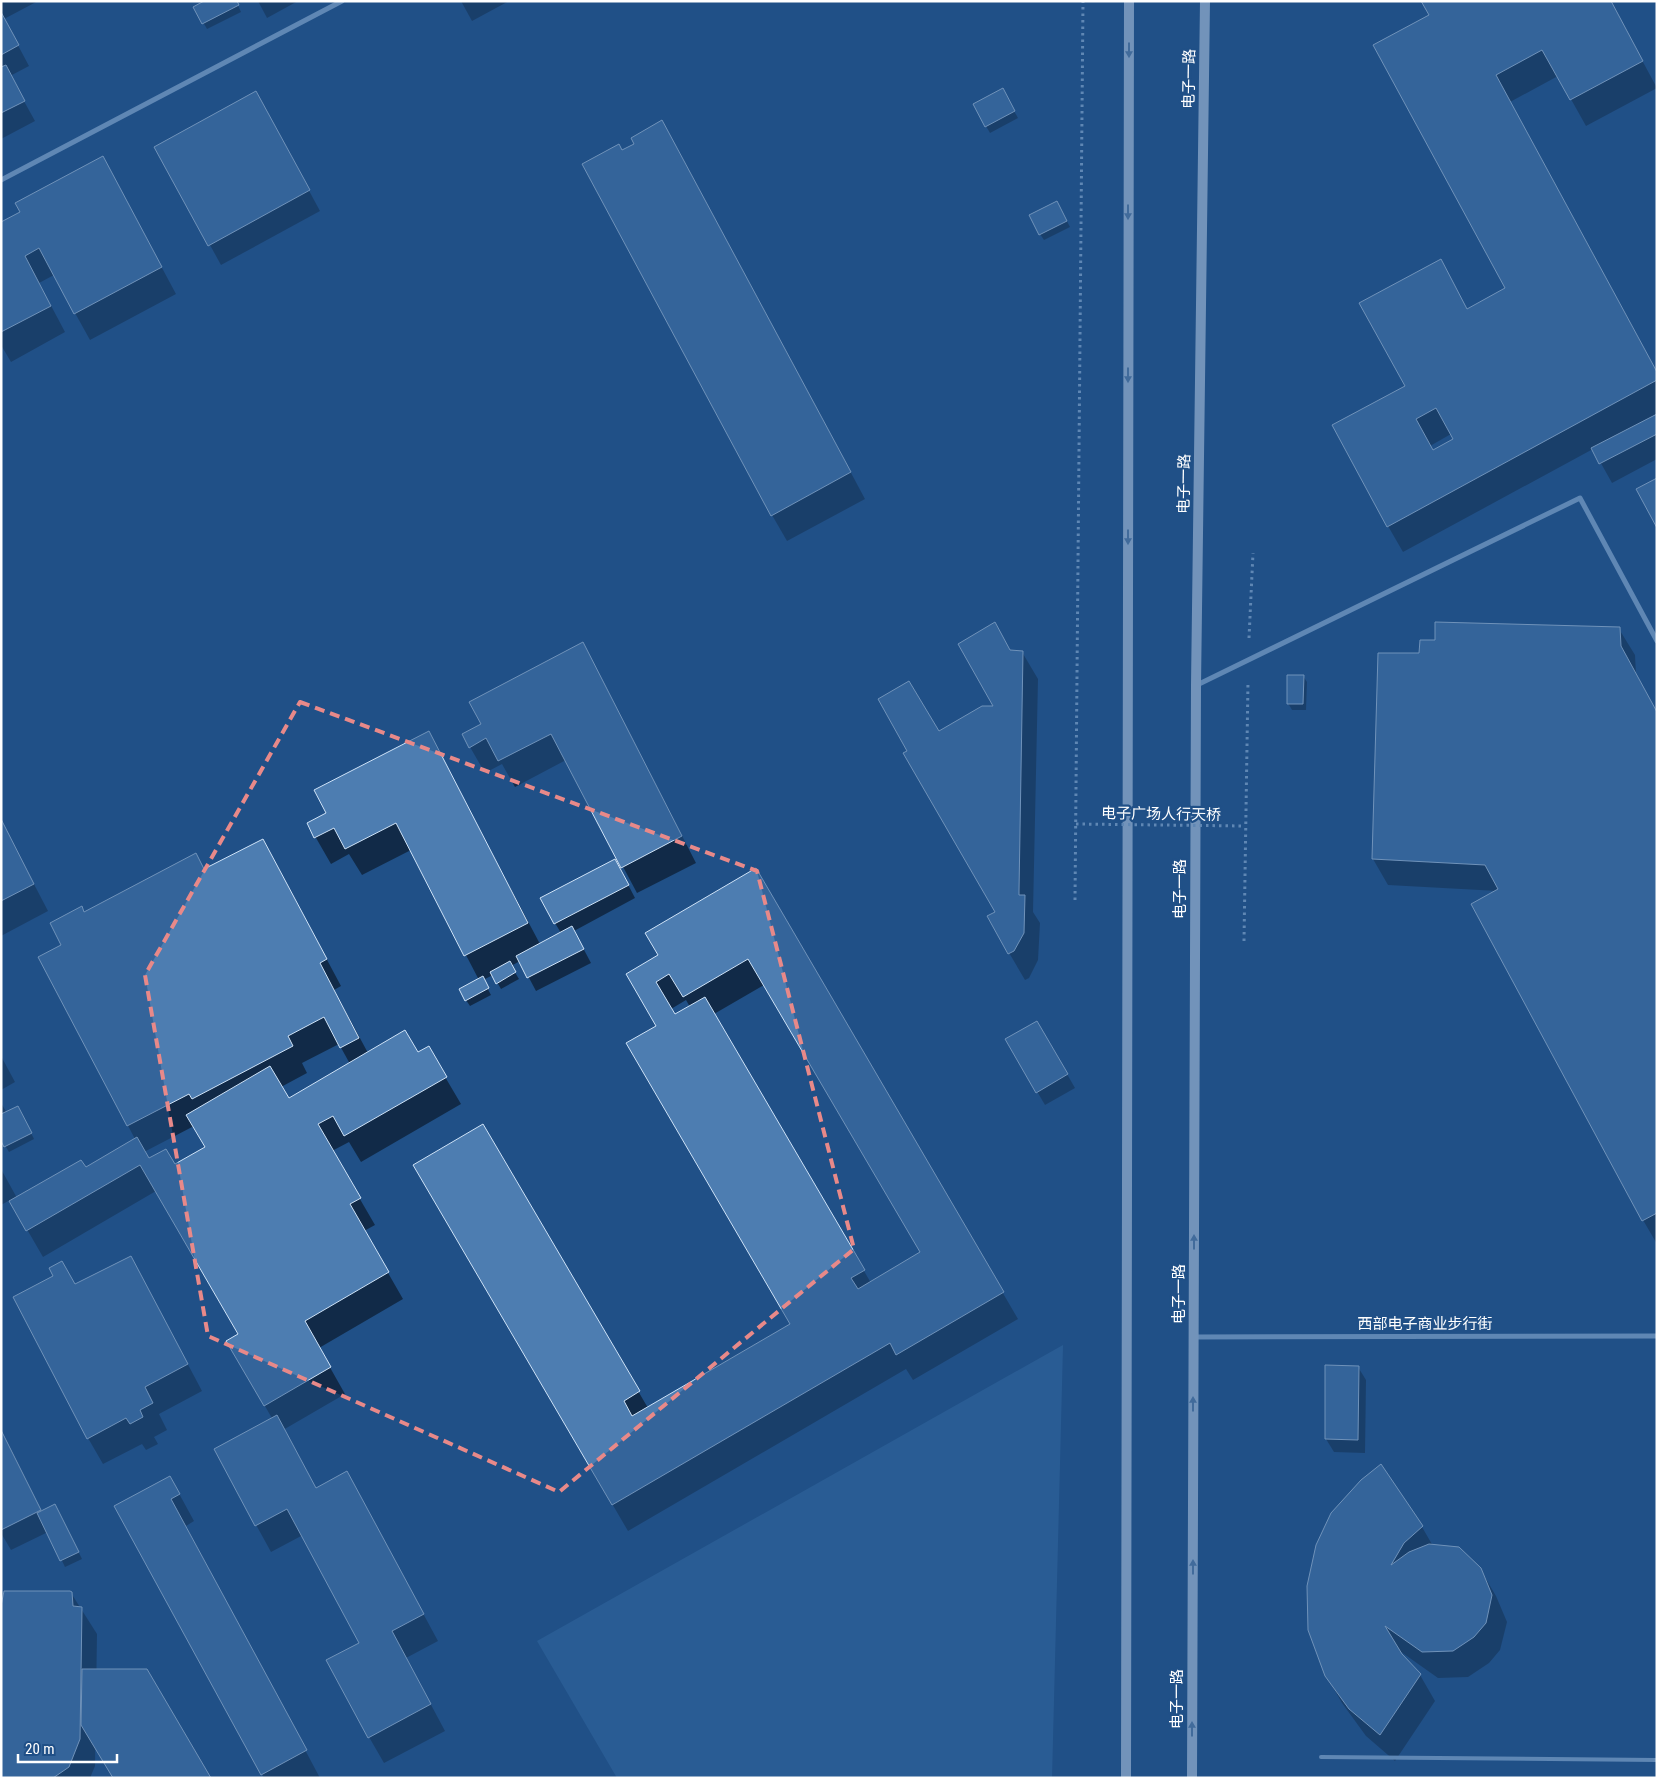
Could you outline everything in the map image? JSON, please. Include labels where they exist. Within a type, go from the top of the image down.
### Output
[{"type":"main road","points":[[1126,1778],[1129,1]]},
{"type":"main road","name":"电子一路","points":[[1192,1778],[1196,685],[1205,1]]},
{"type":"street","points":[[1,180],[342,1]]},
{"type":"street","points":[[1196,685],[1580,498],[1657,641]]},
{"type":"street","name":"西部电子商业步行街","points":[[1194,1337],[1657,1336]]},
{"type":"lane","points":[[1321,1757],[1657,1760]]},
{"type":"path","points":[[1075,900],[1083,1]]},
{"type":"path","points":[[1244,941],[1246,737]]},
{"type":"path","name":"电子广场人行天桥","points":[[1076,824],[1245,826]]},
{"type":"highlighted area","points":[[300,702],[757,871],[854,1249],[559,1492],[208,1336],[145,975]]},
{"type":"shaded area","points":[[1063,1345],[1052,1778],[617,1778],[537,1641]]},
{"type":"building","points":[[204,1],[237,1],[239,5],[202,24],[193,7]]},
{"type":"building","points":[[1421,1],[1611,1],[1643,61],[1570,100],[1542,50],[1496,75],[1657,372],[1657,380],[1387,527],[1332,425],[1405,386],[1359,303],[1441,259],[1467,309],[1505,288],[1373,45],[1429,15]],"holes":[[[1436,408],[1453,439],[1433,450],[1416,419]]]},
{"type":"building","points":[[1,12],[19,45],[1,55]]},
{"type":"building","points":[[6,65],[25,101],[1,113],[1,67]]},
{"type":"building","points":[[1003,88],[1015,111],[985,127],[973,104]]},
{"type":"building","points":[[256,91],[310,190],[208,246],[154,147]]},
{"type":"building","points":[[662,120],[851,472],[771,516],[582,164],[619,144],[622,150],[634,144],[631,138]]},
{"type":"building","points":[[103,156],[162,267],[74,314],[39,248],[25,256],[51,306],[1,332],[1,222],[20,212],[15,203]]},
{"type":"building","points":[[1057,201],[1067,221],[1039,235],[1029,215]]},
{"type":"building","points":[[1657,414],[1657,434],[1599,464],[1591,448]]},
{"type":"building","points":[[1657,478],[1657,528],[1636,489]]},
{"type":"building","points":[[995,622],[1010,650],[1023,651],[1019,895],[1025,895],[1024,933],[1014,951],[1008,954],[987,916],[995,912],[903,753],[907,751],[878,699],[909,681],[939,731],[982,706],[993,706],[958,644]]},
{"type":"building","points":[[1435,622],[1620,627],[1621,646],[1657,712],[1657,1213],[1642,1221],[1471,904],[1498,889],[1485,865],[1372,859],[1378,653],[1419,653],[1420,640],[1435,640]]},
{"type":"building","points":[[583,642],[682,836],[621,868],[551,734],[498,761],[486,738],[469,748],[462,734],[481,724],[469,702]]},
{"type":"building","points":[[1287,675],[1304,675],[1303,704],[1287,704]]},
{"type":"building","points":[[429,731],[528,923],[464,956],[396,823],[345,849],[334,828],[314,838],[307,823],[326,813],[314,790]]},
{"type":"building","points":[[1,819],[34,884],[1,901]]},
{"type":"building","points":[[263,839],[327,959],[320,963],[359,1038],[340,1048],[324,1017],[288,1036],[293,1046],[192,1099],[189,1094],[127,1126],[38,957],[61,945],[50,923],[82,906],[84,912],[196,853],[204,869]]},
{"type":"building","points":[[615,859],[629,885],[554,924],[540,898]]},
{"type":"building","points":[[756,868],[1004,1292],[896,1355],[890,1343],[612,1505],[413,1165],[483,1124],[640,1391],[624,1401],[632,1416],[790,1324],[626,1043],[656,1026],[626,974],[658,955],[645,933]],"holes":[[[748,959],[920,1252],[858,1289],[851,1278],[865,1270],[705,997],[675,1014],[656,982],[669,974],[683,997]]]},
{"type":"building","points":[[572,926],[584,949],[527,978],[516,956]]},
{"type":"building","points":[[510,961],[516,972],[496,984],[490,972]]},
{"type":"building","points":[[483,976],[489,988],[465,1001],[459,989]]},
{"type":"building","points":[[1037,1021],[1068,1074],[1036,1093],[1005,1039]]},
{"type":"building","points":[[405,1030],[418,1052],[429,1046],[447,1077],[344,1136],[333,1116],[318,1124],[361,1198],[350,1204],[389,1272],[305,1321],[331,1367],[264,1406],[226,1341],[238,1334],[140,1165],[26,1231],[9,1201],[81,1160],[86,1167],[137,1137],[149,1158],[166,1149],[175,1164],[205,1147],[186,1115],[270,1066],[289,1098]]},
{"type":"building","points":[[18,1106],[32,1133],[4,1147],[1,1141],[1,1114]]},
{"type":"building","points":[[131,1256],[188,1364],[145,1387],[153,1403],[140,1410],[143,1417],[130,1424],[126,1418],[87,1439],[13,1297],[53,1276],[49,1268],[62,1261],[75,1284]]},
{"type":"building","points":[[1325,1365],[1359,1366],[1358,1440],[1325,1439]]},
{"type":"building","points":[[277,1415],[316,1488],[347,1471],[424,1614],[392,1631],[431,1704],[368,1738],[326,1660],[359,1643],[287,1509],[255,1526],[214,1449]]},
{"type":"building","points":[[1,1430],[41,1510],[1,1530]]},
{"type":"building","points":[[1381,1464],[1423,1526],[1404,1543],[1391,1565],[1409,1552],[1429,1544],[1459,1547],[1481,1568],[1492,1595],[1486,1623],[1474,1637],[1453,1651],[1422,1652],[1385,1626],[1402,1654],[1421,1674],[1380,1735],[1349,1709],[1325,1676],[1308,1630],[1307,1586],[1316,1545],[1331,1513],[1361,1480]]},
{"type":"building","points":[[170,1476],[180,1494],[171,1499],[307,1750],[261,1775],[114,1506]]},
{"type":"building","points":[[55,1504],[79,1552],[60,1561],[37,1513]]},
{"type":"building","points":[[4,1591],[70,1591],[72,1592],[73,1606],[82,1607],[80,1739],[69,1767],[53,1778],[1,1778],[1,1606]]},
{"type":"building","points":[[82,1669],[147,1669],[211,1778],[113,1778],[81,1725]]}]
